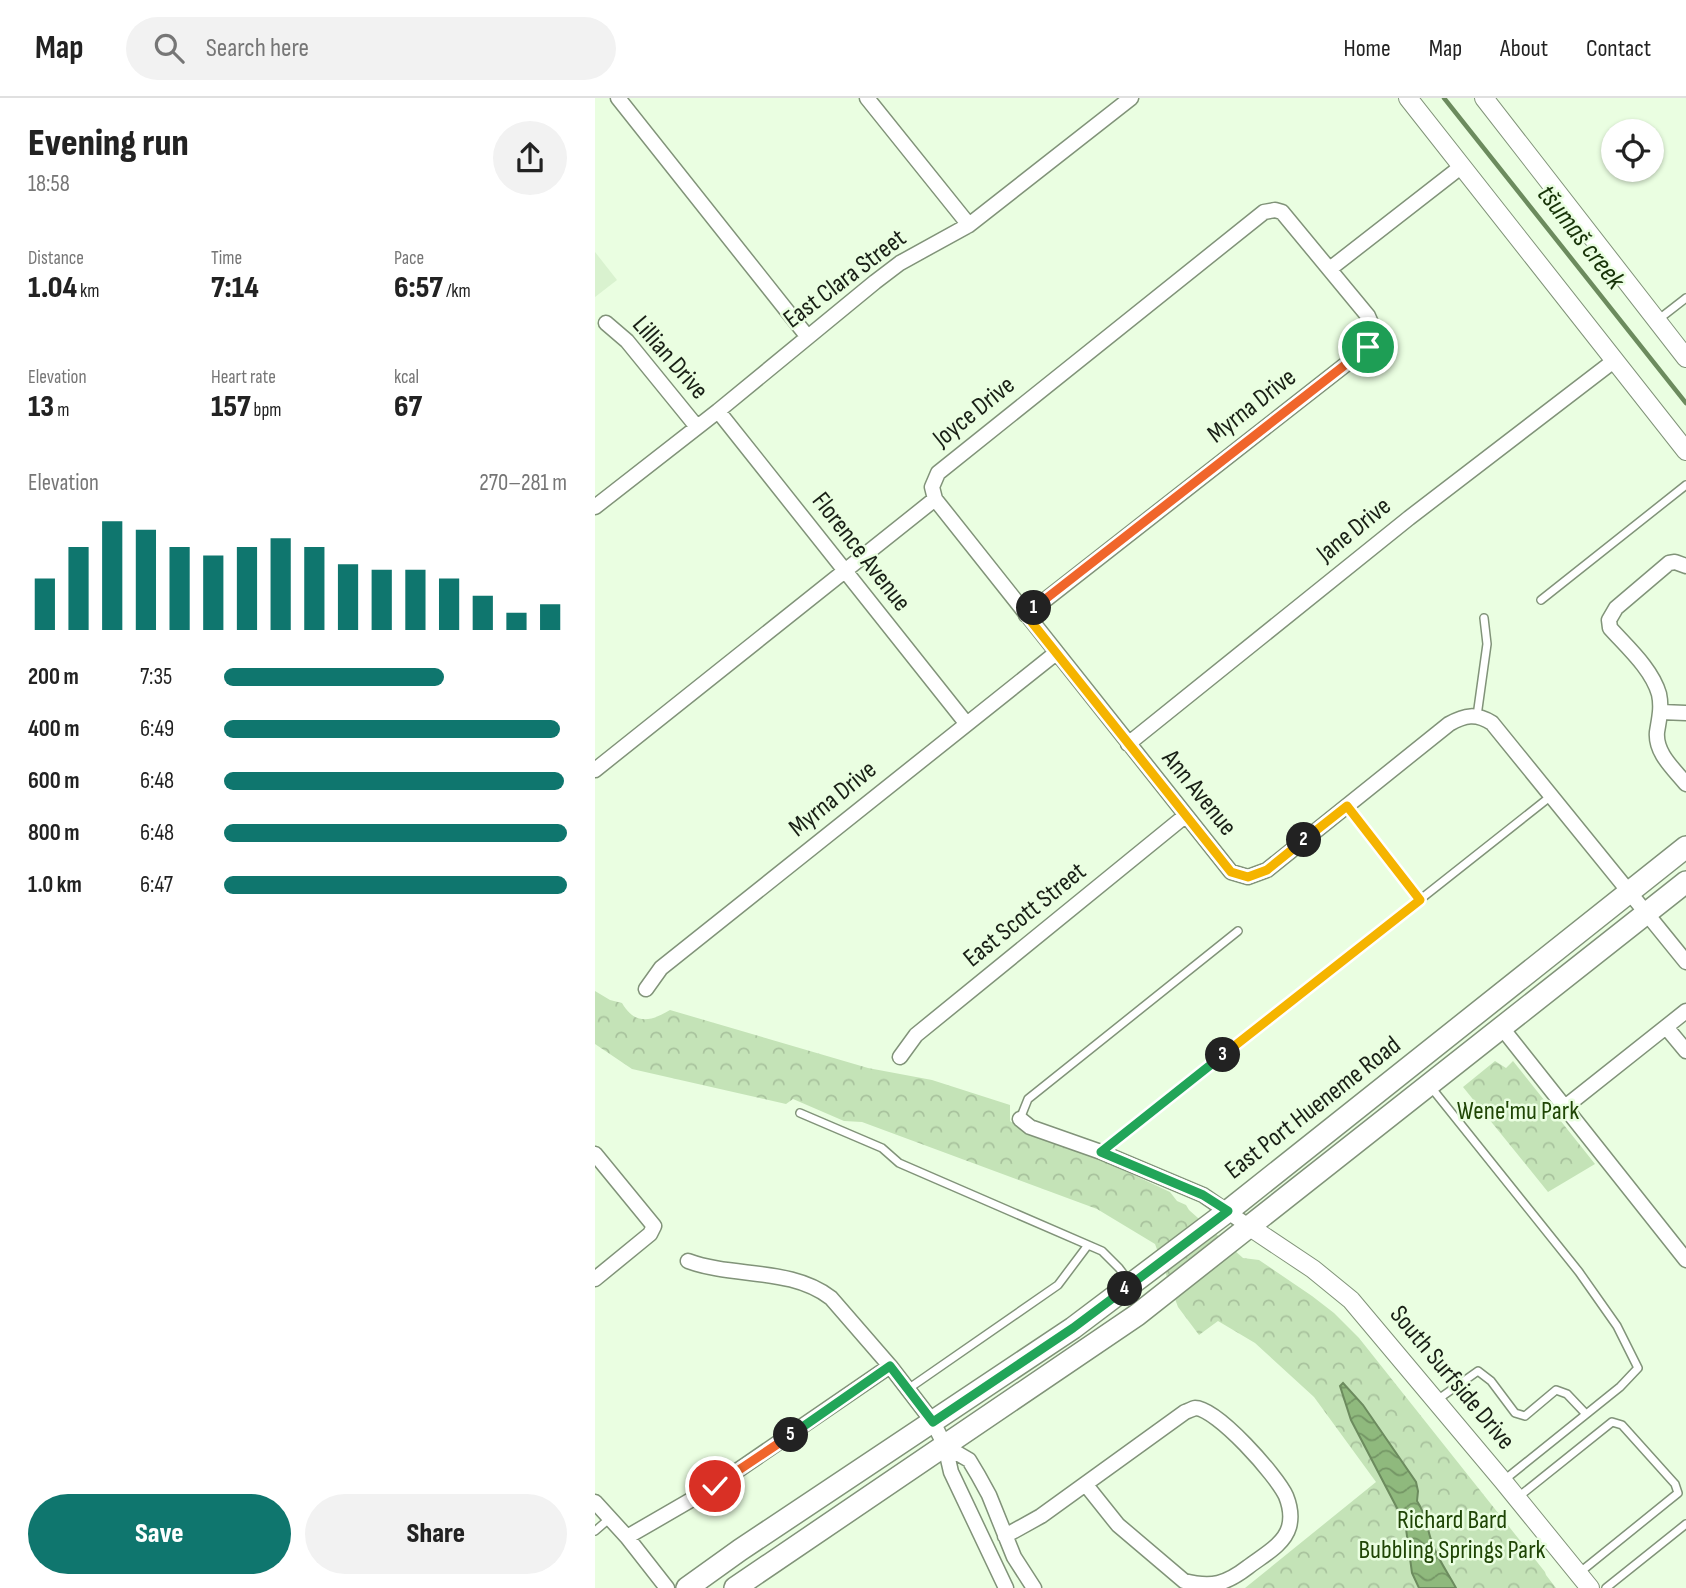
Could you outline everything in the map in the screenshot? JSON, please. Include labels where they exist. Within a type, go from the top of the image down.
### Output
[{"type":"main road","name":"East Port Hueneme Road","points":[[687,1588],[1073,1328],[1228,1211],[1686,847]]},
{"type":"main road","name":"East Port Hueneme Road","points":[[735,1588],[1137,1315],[1686,882]]},
{"type":"street","points":[[618,98],[807,336]]},
{"type":"street","points":[[867,98],[969,225]]},
{"type":"street","name":"East Clara Street","points":[[595,507],[900,263],[969,225],[1131,98]]},
{"type":"street","points":[[1408,98],[1686,451]]},
{"type":"street","points":[[1484,98],[1686,358]]},
{"type":"street","points":[[1331,268],[1462,166]]},
{"type":"street","name":"Joyce Drive","points":[[935,499],[932,487],[938,473],[1264,212],[1275,210],[1289,217],[1331,268]]},
{"type":"street","name":"Myrna Drive","points":[[1026,615],[1368,347],[1374,330],[1372,322],[1331,268]]},
{"type":"street","name":"Lillian Drive","points":[[605,323],[627,341],[697,427]]},
{"type":"street","name":"Jane Drive","points":[[1128,744],[1409,518],[1615,360]]},
{"type":"street","name":"Florence Avenue","points":[[718,411],[966,723]]},
{"type":"street","points":[[595,770],[935,499]]},
{"type":"street","name":"Ann Avenue","points":[[935,499],[1231,872],[1248,877],[1267,870],[1449,724],[1462,716],[1477,716]]},
{"type":"street","points":[[1686,566],[1669,563],[1616,608],[1609,620],[1610,628],[1652,677],[1659,694],[1661,712],[1657,733],[1660,750],[1686,784]]},
{"type":"street","name":"Myrna Drive","points":[[646,989],[661,968],[1056,653]]},
{"type":"street","points":[[1661,712],[1686,713]]},
{"type":"street","points":[[1477,716],[1492,723],[1686,962]]},
{"type":"street","name":"East Scott Street","points":[[900,1057],[916,1035],[1185,816]]},
{"type":"street","points":[[1565,1107],[1686,1011]]},
{"type":"street","points":[[1667,1027],[1686,1051]]},
{"type":"street","points":[[1502,1028],[1686,1260]]},
{"type":"street","points":[[1020,1119],[1030,1127],[1101,1152],[1203,1195],[1250,1227]]},
{"type":"street","points":[[595,1154],[654,1226],[650,1234],[595,1279]]},
{"type":"street","name":"South Surfside Drive","points":[[1250,1227],[1313,1269],[1351,1300],[1591,1585]]},
{"type":"street","points":[[688,1261],[703,1267],[798,1281],[831,1298],[890,1366],[933,1422],[945,1446],[951,1472],[1006,1588]]},
{"type":"street","points":[[627,1536],[715,1486],[890,1366]]},
{"type":"street","points":[[1005,1536],[1041,1516],[1185,1412],[1196,1408],[1205,1411],[1239,1437],[1282,1488],[1291,1514],[1289,1527],[1283,1539],[1229,1581],[1197,1586],[1184,1581],[1118,1525],[1086,1485]]},
{"type":"street","points":[[945,1446],[968,1460],[974,1468],[989,1495],[1014,1557],[1034,1588]]},
{"type":"street","points":[[595,1502],[627,1536],[667,1588]]},
{"type":"lane","points":[[1657,321],[1686,298]]},
{"type":"lane","points":[[1541,600],[1686,485]]},
{"type":"lane","points":[[1477,716],[1487,645],[1484,618]]},
{"type":"lane","points":[[1101,1152],[1551,796]]},
{"type":"lane","points":[[1347,806],[1420,900]]},
{"type":"lane","points":[[1020,1119],[1028,1099],[1238,931]]},
{"type":"lane","points":[[1430,1085],[1579,1272],[1617,1326],[1638,1368],[1619,1387],[1503,1480]]},
{"type":"lane","points":[[800,1113],[882,1148],[899,1163],[1102,1251],[1131,1284]]},
{"type":"lane","points":[[907,1389],[1058,1285],[1088,1245]]},
{"type":"lane","points":[[1436,1400],[1478,1371],[1491,1381],[1515,1413],[1525,1416],[1556,1390],[1567,1394],[1586,1414]]},
{"type":"lane","points":[[1517,1498],[1612,1422],[1622,1424],[1675,1484],[1678,1493]]},
{"type":"lane","points":[[1591,1585],[1686,1487]]},
{"type":"lane","points":[[595,1531],[609,1519]]},
{"type":"lane","points":[[1591,1585],[1686,1524]]},
{"type":"shaded area","points":[[595,252],[617,280],[595,297]]},
{"type":"green space","name":"Richard Bard Bubbling Springs Park","points":[[595,991],[610,1000],[622,1003],[638,1018],[649,1019],[670,1010],[868,1068],[932,1080],[1010,1105],[1010,1121],[1026,1132],[1091,1155],[1170,1192],[1243,1258],[1259,1260],[1312,1296],[1359,1338],[1556,1588],[1245,1588],[1376,1482],[1314,1397],[1255,1343],[1218,1321],[1199,1335],[1178,1307],[1155,1244],[1097,1209],[862,1122],[844,1121],[793,1099],[786,1104],[632,1069],[595,1044]]},
{"type":"green space","name":"Wene'mu Park","points":[[1495,1061],[1506,1068],[1513,1061],[1595,1164],[1548,1192],[1463,1087]]},
{"type":"water","points":[[1343,1383],[1363,1405],[1416,1482],[1417,1501],[1432,1542],[1456,1588],[1419,1588],[1412,1573],[1404,1514],[1397,1508],[1351,1420],[1340,1386]]},
{"type":"waterway","name":"tšumaš creek","points":[[1444,98],[1686,403]]},
{"type":"route","points":[[715,1486],[890,1366],[933,1422],[1073,1328],[1228,1211],[1203,1195],[1101,1152],[1420,900],[1347,806],[1267,870],[1248,877],[1231,872],[1026,615],[1368,347]]}]
